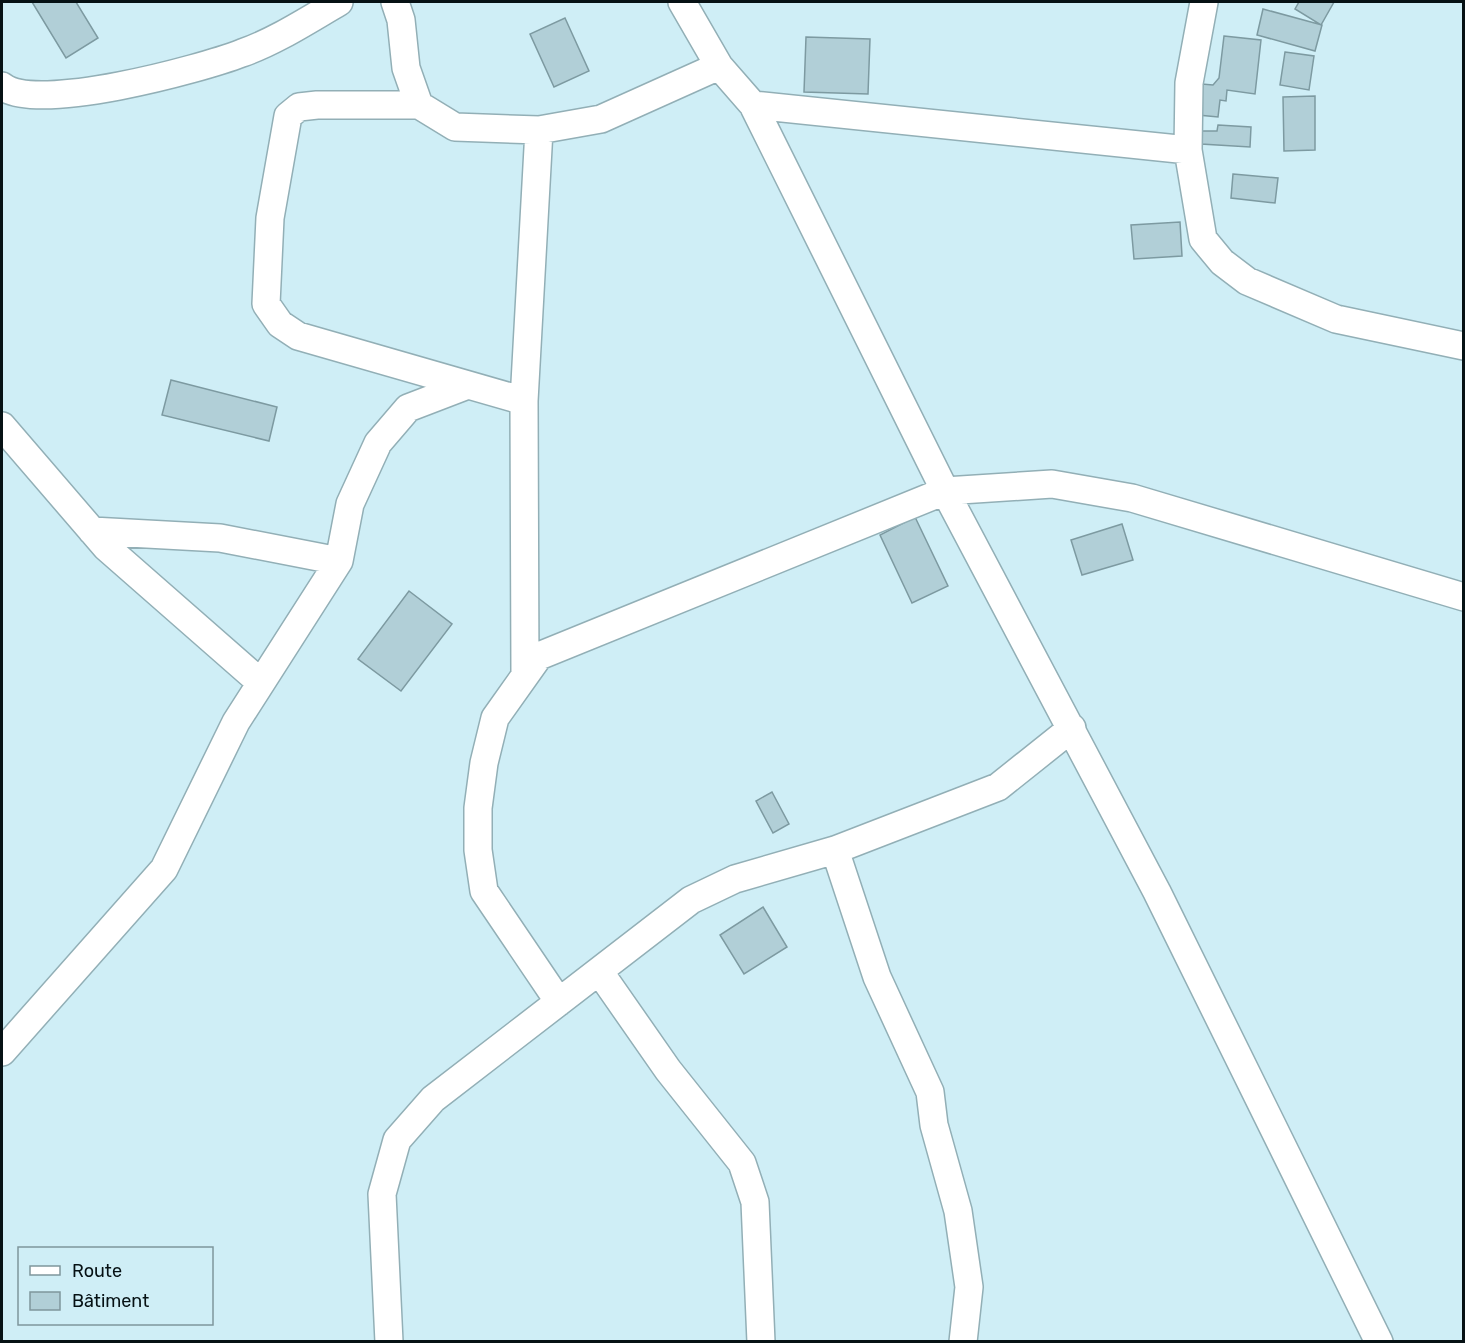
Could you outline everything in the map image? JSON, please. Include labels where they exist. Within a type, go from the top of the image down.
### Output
[{"type":"street","points":[[2,86],[26,96],[119,86],[194,69],[244,53],[293,29],[339,2]]},
{"type":"street","points":[[395,2],[402,20],[406,68],[419,105]]},
{"type":"street","points":[[681,2],[718,66],[753,105],[945,491],[1162,902],[1379,1341]]},
{"type":"street","points":[[1204,2],[1189,83],[1188,150],[1203,239],[1222,262],[1247,281],[1336,319],[1464,346]]},
{"type":"street","points":[[524,401],[298,336],[280,324],[266,304],[270,218],[288,116],[300,107],[317,105],[419,105],[455,127],[539,130],[601,118],[718,66]]},
{"type":"street","points":[[753,105],[1188,150]]},
{"type":"street","points":[[525,675],[524,401],[539,130]]},
{"type":"street","points":[[2,1052],[164,868],[236,722],[339,561],[350,504],[378,443],[408,408],[468,385]]},
{"type":"street","points":[[2,426],[106,547],[260,682]]},
{"type":"street","points":[[559,1002],[484,891],[478,850],[478,808],[483,763],[495,718],[539,656],[945,491],[1052,484],[1132,498],[1464,597]]},
{"type":"street","points":[[92,531],[220,538],[339,561]]},
{"type":"street","points":[[388,1341],[382,1194],[398,1140],[433,1099],[691,900],[735,879],[835,850],[998,787],[1072,728]]},
{"type":"street","points":[[835,850],[877,977],[930,1092],[934,1125],[958,1211],[969,1287],[963,1341]]},
{"type":"street","points":[[599,971],[668,1070],[742,1163],[755,1202],[761,1341]]},
{"type":"building","points":[[32,2],[76,2],[98,38],[66,58]]},
{"type":"building","points":[[1299,2],[1334,2],[1321,25],[1295,9]]},
{"type":"building","points":[[1263,9],[1322,25],[1315,51],[1257,35]]},
{"type":"building","points":[[565,18],[589,71],[554,87],[530,34]]},
{"type":"building","points":[[1224,36],[1261,40],[1255,94],[1227,90],[1226,101],[1220,100],[1218,117],[1198,115],[1202,84],[1213,85],[1219,78]]},
{"type":"building","points":[[806,37],[870,39],[868,94],[804,92]]},
{"type":"building","points":[[1285,52],[1314,56],[1309,90],[1280,85]]},
{"type":"building","points":[[1315,96],[1315,150],[1284,151],[1283,97]]},
{"type":"building","points":[[1218,125],[1251,127],[1250,147],[1201,144],[1202,131],[1217,131]]},
{"type":"building","points":[[1233,174],[1278,178],[1275,203],[1231,198]]},
{"type":"building","points":[[1180,222],[1182,256],[1134,259],[1131,225]]},
{"type":"building","points":[[171,380],[277,407],[269,441],[162,415]]},
{"type":"building","points":[[915,517],[948,586],[912,603],[880,535]]},
{"type":"building","points":[[1122,524],[1133,560],[1082,575],[1071,540]]},
{"type":"building","points":[[409,591],[452,624],[401,691],[358,659]]},
{"type":"building","points":[[772,792],[789,824],[773,833],[756,801]]},
{"type":"building","points":[[763,907],[787,947],[744,974],[720,935]]}]
